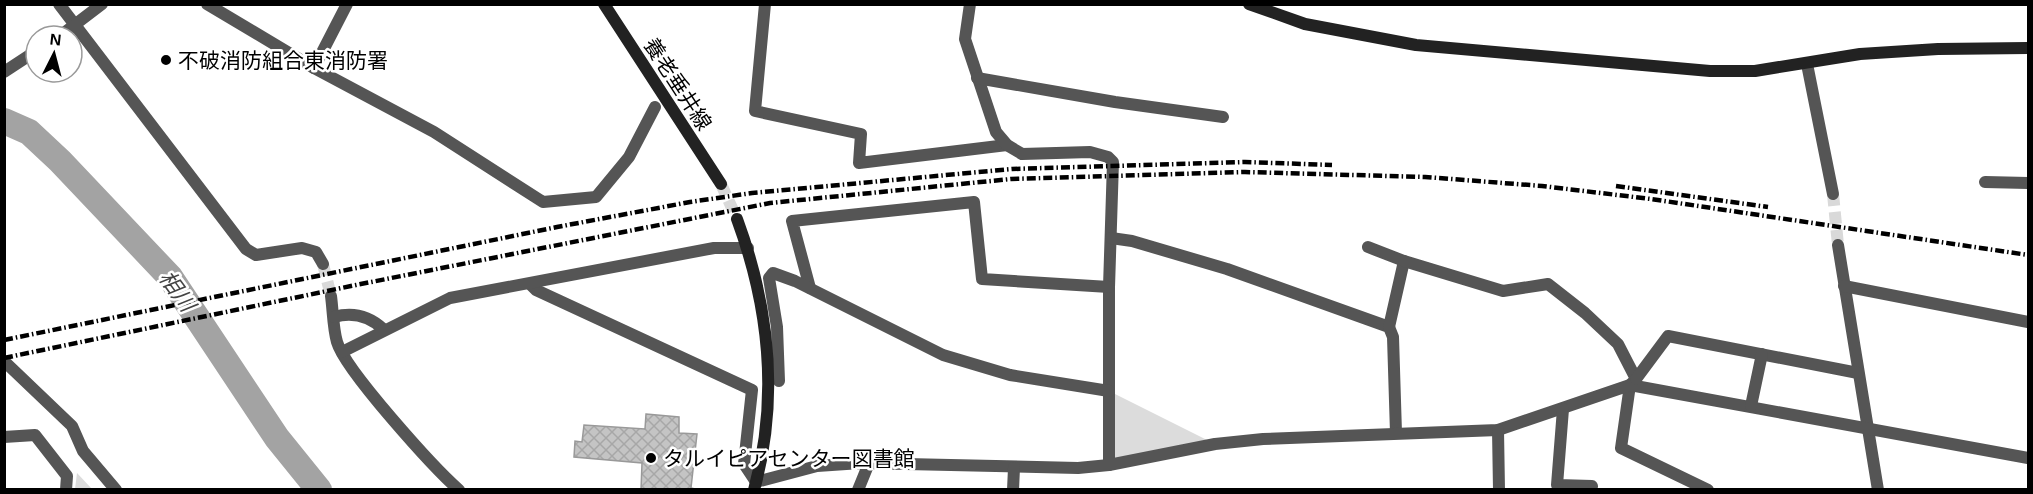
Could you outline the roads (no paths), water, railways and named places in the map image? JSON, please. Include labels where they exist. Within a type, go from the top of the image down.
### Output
[{"type":"street","points":[[59,4],[67,24]]},
{"type":"street","points":[[77,24],[102,4]]},
{"type":"street","points":[[207,4],[314,68],[434,132],[543,202],[596,197],[629,157],[655,107]]},
{"type":"street","points":[[314,68],[347,4]]},
{"type":"street","name":"養老垂井線","points":[[603,4],[721,184]]},
{"type":"street","points":[[765,4],[755,111],[861,134],[859,163],[1007,145]]},
{"type":"street","points":[[970,4],[965,39],[996,132],[1007,145],[1022,154],[1090,152],[1108,157],[1113,162],[1109,287],[1109,465]]},
{"type":"street","points":[[1249,4],[1305,24],[1362,36],[1475,52],[1710,71],[1755,71],[1860,54],[1938,49],[2028,48]]},
{"type":"street","points":[[84,49],[246,249],[256,255],[302,248],[316,252],[323,264]]},
{"type":"street","points":[[4,72],[24,59]]},
{"type":"street","points":[[1807,64],[1833,194]]},
{"type":"street","points":[[977,78],[1115,102],[1223,117]]},
{"type":"street","points":[[1985,182],[2028,183]]},
{"type":"street","points":[[810,288],[792,221],[974,202],[982,279],[1109,287]]},
{"type":"street","points":[[737,219],[748,248],[763,310],[768,375],[767,406],[755,486]]},
{"type":"street","points":[[1111,238],[1132,241],[1227,269],[1389,327]]},
{"type":"street","points":[[1838,245],[1878,489]]},
{"type":"street","points":[[1368,247],[1472,284],[1503,291],[1548,284],[1585,313],[1618,344],[1633,382]]},
{"type":"street","points":[[342,352],[382,329],[450,298],[531,285],[714,248],[748,248]]},
{"type":"street","points":[[1396,433],[1393,337],[1389,327],[1404,261]]},
{"type":"street","points":[[779,381],[777,327],[769,278],[772,273],[810,288],[943,355],[1010,375],[1110,391]]},
{"type":"street","points":[[531,285],[752,390],[744,464],[755,486]]},
{"type":"street","points":[[1844,286],[2028,322]]},
{"type":"street","points":[[330,296],[337,343],[342,352],[366,386],[459,489]]},
{"type":"street","points":[[334,317],[348,313],[376,322],[382,329]]},
{"type":"street","points":[[1708,489],[1621,448],[1633,382],[1668,336],[1858,372]]},
{"type":"street","points":[[1751,406],[1762,354]]},
{"type":"street","points":[[4,361],[72,426],[83,451],[116,489]]},
{"type":"street","points":[[755,486],[817,466],[869,463],[1014,468],[1109,465],[1215,444],[1263,439],[1498,430],[1563,409],[1633,382],[2028,458]]},
{"type":"street","points":[[1563,409],[1557,485],[1592,486],[1591,489]]},
{"type":"street","points":[[1498,430],[1499,489]]},
{"type":"street","points":[[4,437],[35,435],[67,476],[66,489]]},
{"type":"street","points":[[858,489],[869,463]]},
{"type":"street","points":[[1013,489],[1014,468]]},
{"type":"waterway","name":"相川","points":[[4,121],[29,132],[60,161],[170,277],[277,438],[319,490]]},
{"type":"tunnel","points":[[721,184],[737,219]]},
{"type":"tunnel","points":[[1833,194],[1838,245]]},
{"type":"tunnel","points":[[323,264],[331,296]]},
{"type":"railway","points":[[4,340],[557,227],[752,193],[1012,169],[1245,162],[1332,165]]},
{"type":"railway","points":[[4,358],[770,203],[1011,179],[1245,172],[1425,177],[1542,186],[1651,199],[2028,255]]},
{"type":"railway","points":[[1616,186],[1768,207]]},
{"type":"place","name":"不破消防組合東消防署","points":[[166,60]]},
{"type":"place","name":"タルイピアセンター図書館","points":[[651,458]]}]
